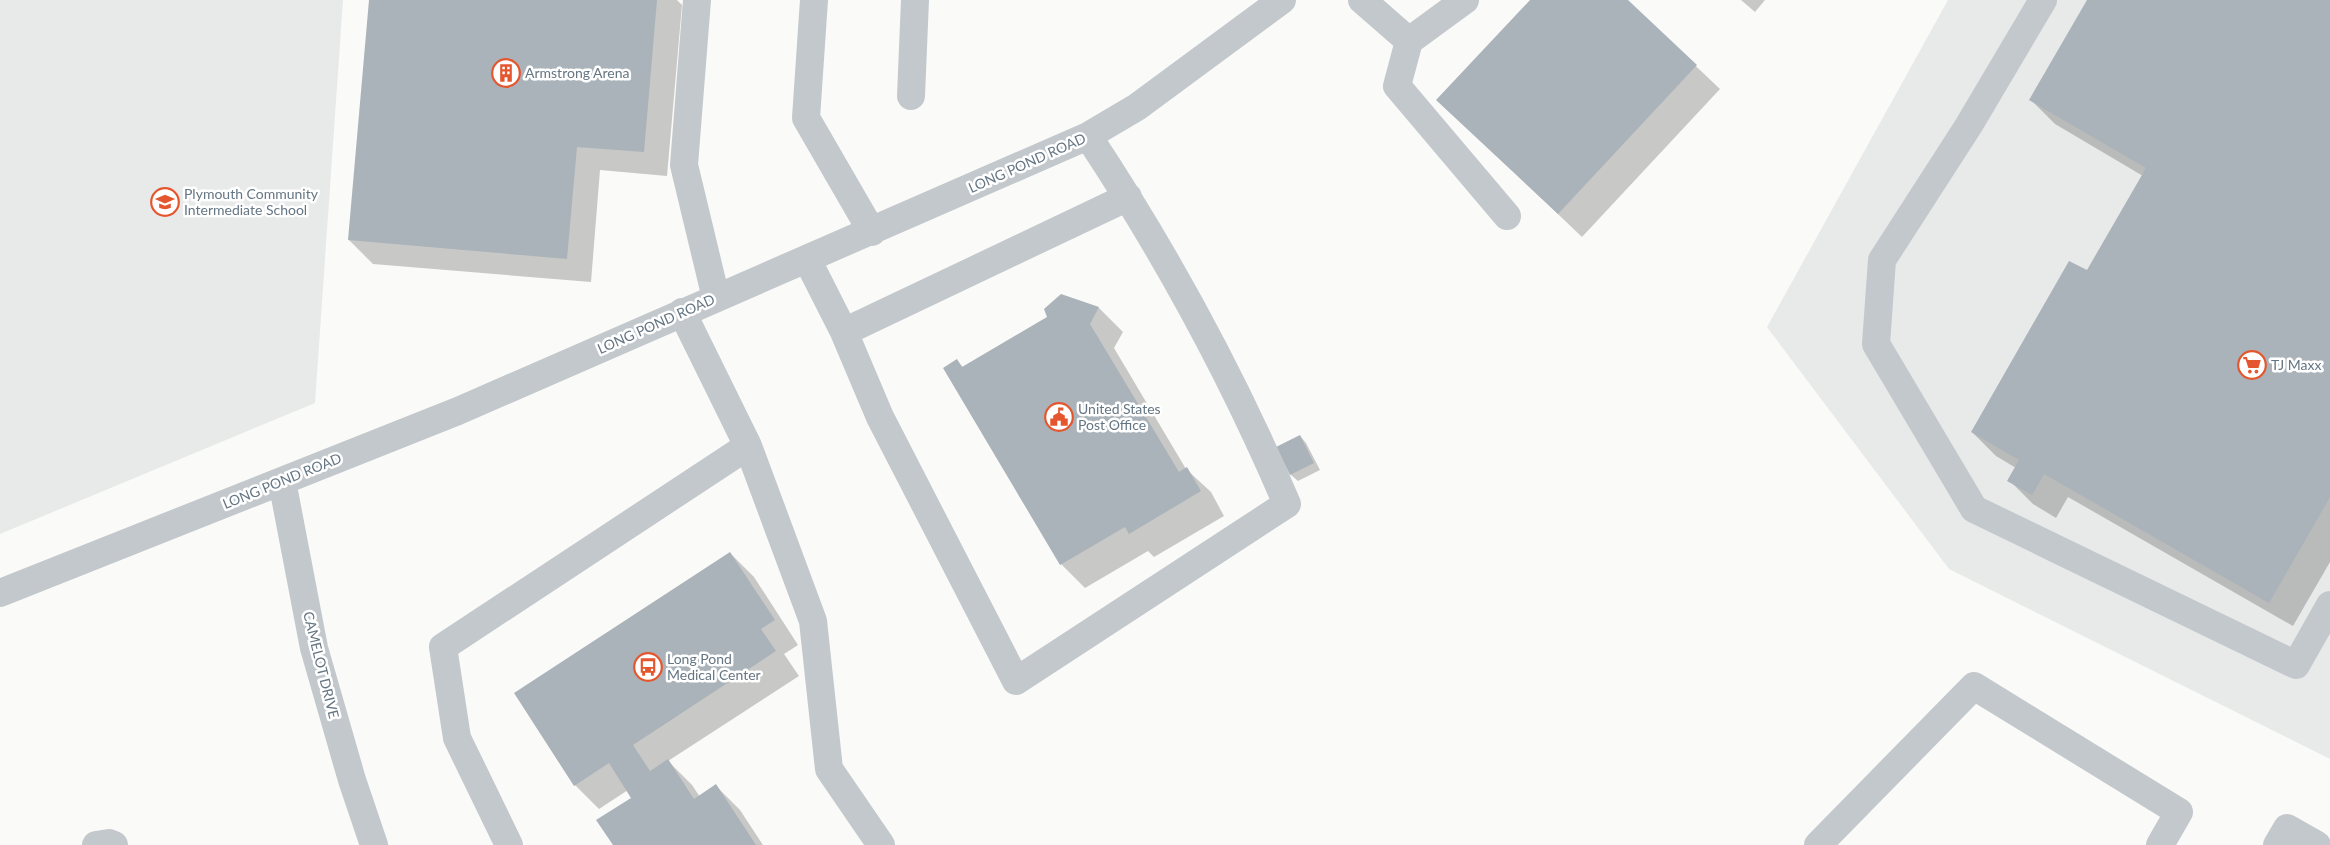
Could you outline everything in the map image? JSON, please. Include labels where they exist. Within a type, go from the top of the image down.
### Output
[{"type":"street","points":[[697,0],[684,165],[716,298]]},
{"type":"street","points":[[814,0],[806,118],[872,232]]},
{"type":"street","points":[[911,96],[915,0]]},
{"type":"street","name":"LONG POND ROAD","points":[[0,593],[458,411],[682,312],[872,232],[1088,136],[1137,107],[1282,0]]},
{"type":"street","points":[[1362,0],[1409,41]]},
{"type":"street","points":[[1465,0],[1409,41],[1397,86],[1507,216]]},
{"type":"street","points":[[2043,0],[1969,126],[1882,260],[1876,344],[1974,509],[2296,665],[2330,605]]},
{"type":"street","points":[[807,259],[844,332],[880,417],[1016,681],[1287,504],[1262,445],[1187,296],[1128,197],[1088,136]]},
{"type":"street","points":[[844,332],[1128,197]]},
{"type":"street","points":[[682,312],[748,446],[813,621],[829,770],[881,845]]},
{"type":"street","points":[[510,845],[457,738],[443,647],[748,446]]},
{"type":"street","name":"CAMELOT DRIVE","points":[[282,481],[314,648],[352,780],[374,845]]},
{"type":"street","points":[[1818,845],[1974,686],[2179,812],[2160,845]]},
{"type":"street","points":[[2277,845],[2287,828],[2317,845]]},
{"type":"street","points":[[96,845],[109,843],[114,845]]},
{"type":"shaded area","name":"Plymouth Community Intermediate School","points":[[0,0],[343,0],[315,403],[0,534]]},
{"type":"shaded area","points":[[1948,0],[2330,0],[2330,759],[1949,569],[1767,327]]},
{"type":"building","name":"Armstrong Arena","points":[[369,0],[657,0],[644,152],[577,147],[567,259],[348,240]]},
{"type":"building","points":[[1530,0],[1628,0],[1697,65],[1558,214],[1436,100]]},
{"type":"building","points":[[2087,0],[2330,0],[2330,497],[2269,603],[2044,474],[2032,495],[2007,481],[2019,460],[1971,432],[2069,261],[2087,270],[2146,168],[2029,100]]},
{"type":"building","name":"United States Post Office","points":[[1061,294],[1099,307],[1090,324],[1179,472],[1187,467],[1201,491],[1129,534],[1125,527],[1060,565],[943,368],[957,359],[962,367],[1047,317],[1044,309]]},
{"type":"building","points":[[1300,435],[1314,463],[1290,475],[1276,447]]},
{"type":"building","points":[[730,552],[775,620],[761,629],[776,651],[633,745],[650,771],[668,759],[694,799],[716,784],[756,845],[613,845],[596,820],[631,798],[609,763],[574,786],[514,693]]},
{"type":"place","name":"Armstrong Arena","points":[[506,73]]},
{"type":"place","name":"Plymouth Community Intermediate School","points":[[165,202]]},
{"type":"place","name":"TJ Maxx","points":[[2252,365]]},
{"type":"place","name":"United States Post Office","points":[[1059,417]]},
{"type":"place","name":"Long Pond Medical Center","points":[[648,667]]}]
